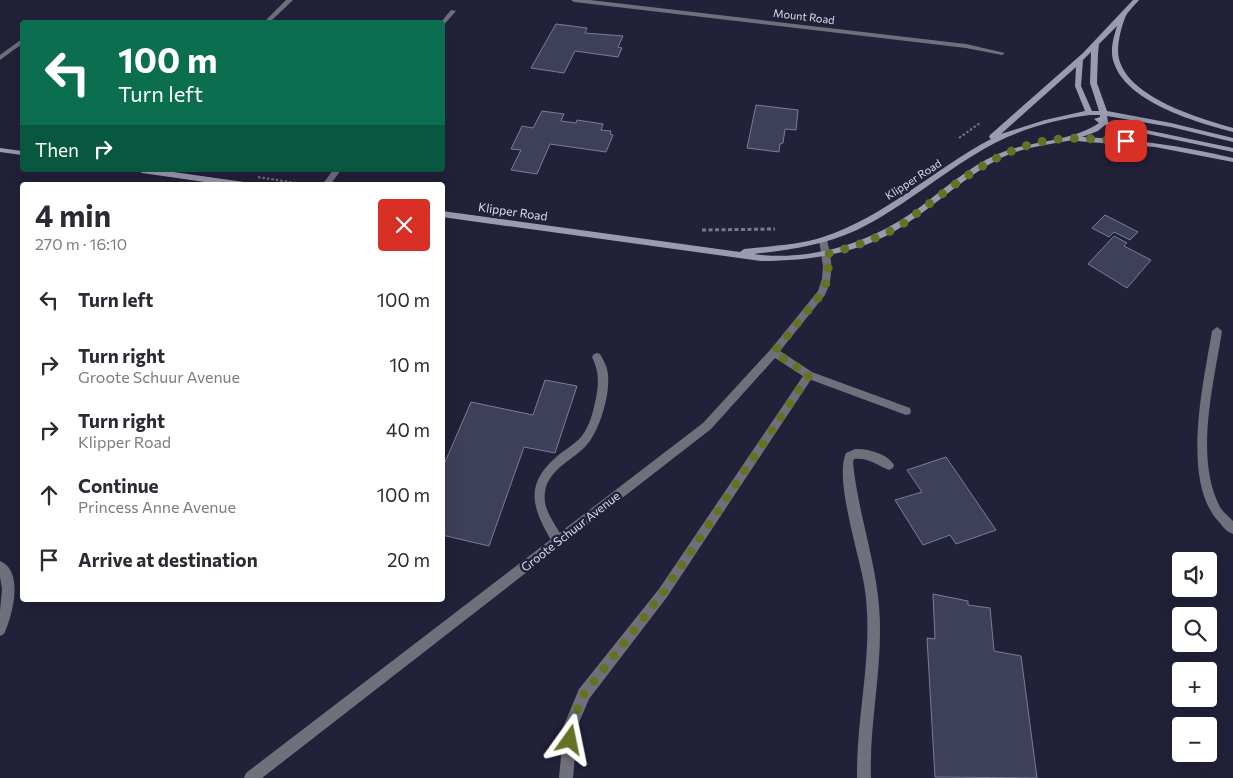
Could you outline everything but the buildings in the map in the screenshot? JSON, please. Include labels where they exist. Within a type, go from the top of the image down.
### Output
[{"type":"main road","points":[[983,146],[1096,44],[1136,0]]},
{"type":"main road","points":[[1122,17],[1116,57],[1121,71],[1133,85],[1146,95],[1181,113],[1233,130]]},
{"type":"main road","points":[[1060,139],[1093,131],[1104,123],[1105,113],[1092,76],[1096,44]]},
{"type":"main road","points":[[1080,59],[1078,86],[1089,113],[1104,123],[1233,150]]},
{"type":"main road","name":"Klipper Road","points":[[729,255],[823,240],[836,236],[899,203],[983,146],[1020,130],[1089,113],[1105,113],[1170,125],[1233,140]]},
{"type":"main road","points":[[1060,139],[1139,142],[1170,146],[1233,160]]},
{"type":"main road","name":"Klipper Road","points":[[445,214],[729,255],[777,259],[827,254],[862,244],[886,234],[997,157],[1030,145],[1060,139]]},
{"type":"main road","points":[[0,150],[20,153]]},
{"type":"main road","points":[[156,172],[224,182]]},
{"type":"street","points":[[269,20],[290,0]]},
{"type":"street","name":"Mount Road","points":[[574,0],[966,46],[1002,53]]},
{"type":"street","points":[[657,9],[660,0]]},
{"type":"street","points":[[445,21],[453,12]]},
{"type":"street","points":[[0,58],[20,43]]},
{"type":"street","name":"Groote Schuur Avenue","points":[[251,778],[707,426],[774,352],[822,293],[827,282],[829,270],[823,240]]},
{"type":"street","points":[[1217,331],[1203,426],[1203,463],[1209,494],[1216,511],[1226,524],[1233,529]]},
{"type":"street","points":[[774,352],[809,375],[906,411]]},
{"type":"street","points":[[558,541],[542,514],[539,500],[542,486],[548,474],[587,438],[595,422],[604,376],[597,357]]},
{"type":"street","points":[[566,778],[571,725],[584,694],[663,593],[809,375]]},
{"type":"street","points":[[864,778],[862,754],[872,679],[874,624],[869,577],[854,510],[848,462],[850,456],[857,452],[867,454],[889,465]]},
{"type":"street","points":[[0,567],[3,569],[8,588],[6,616],[0,630]]},
{"type":"path","points":[[957,140],[980,122]]},
{"type":"path","points":[[699,230],[780,229]]},
{"type":"route","points":[[570,740],[571,725],[584,694],[663,593],[809,375],[774,352],[822,293],[827,282],[829,270],[827,254],[859,245],[886,234],[983,166],[997,157],[1012,151],[1060,139],[1126,141]]}]
